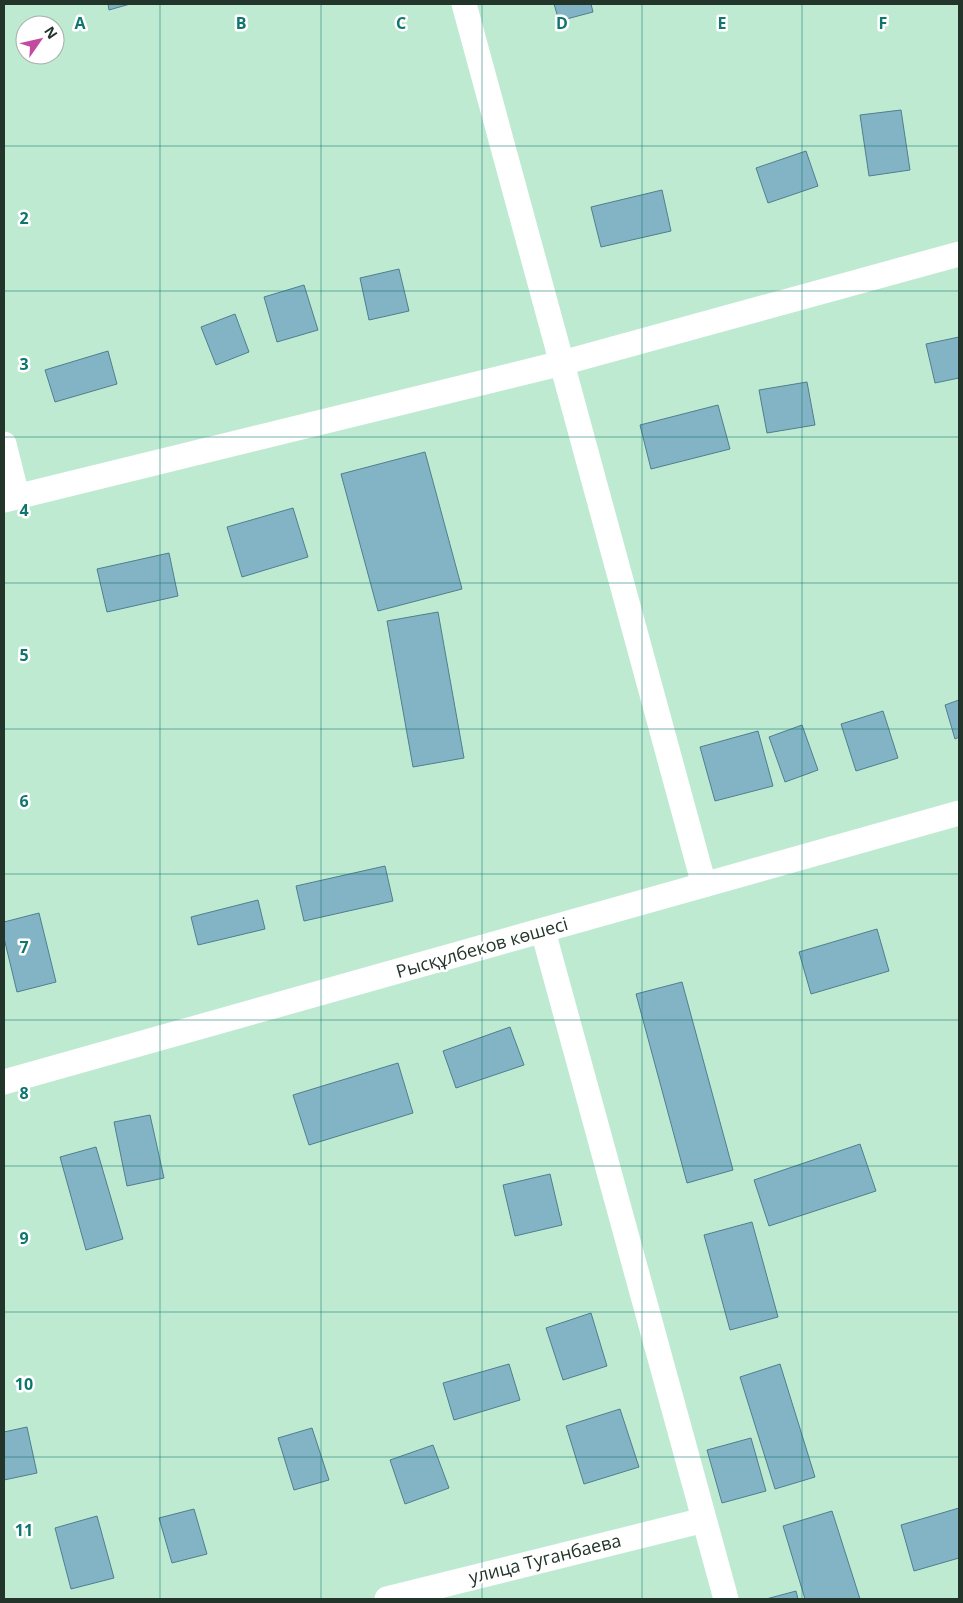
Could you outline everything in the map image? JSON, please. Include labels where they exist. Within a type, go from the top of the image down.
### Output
[{"type":"street","points":[[464,4],[704,885]]},
{"type":"street","points":[[4,444],[11,498],[562,363],[959,254]]},
{"type":"street","name":"Рысқұлбеков көшесі","points":[[4,1082],[959,813]]},
{"type":"street","points":[[543,931],[726,1599]]},
{"type":"street","name":"улица Туганбаева","points":[[387,1599],[704,1520]]},
{"type":"building","points":[[108,4],[130,4],[109,10]]},
{"type":"building","points":[[554,4],[591,4],[593,12],[559,21]]},
{"type":"building","points":[[901,110],[910,170],[869,176],[860,115]]},
{"type":"building","points":[[806,151],[818,186],[768,203],[756,168]]},
{"type":"building","points":[[662,190],[671,231],[601,247],[591,207]]},
{"type":"building","points":[[399,269],[409,311],[369,320],[360,278]]},
{"type":"building","points":[[304,285],[318,330],[277,342],[264,297]]},
{"type":"building","points":[[235,314],[249,352],[216,365],[201,327]]},
{"type":"building","points":[[959,337],[959,378],[935,383],[926,344]]},
{"type":"building","points":[[108,351],[117,384],[55,402],[45,370]]},
{"type":"building","points":[[807,382],[815,425],[767,433],[759,390]]},
{"type":"building","points":[[718,405],[730,449],[651,469],[640,425]]},
{"type":"building","points":[[425,452],[462,589],[378,611],[341,474]]},
{"type":"building","points":[[293,508],[308,557],[242,577],[227,527]]},
{"type":"building","points":[[169,553],[178,596],[107,612],[97,569]]},
{"type":"building","points":[[438,612],[464,758],[413,767],[387,621]]},
{"type":"building","points":[[959,700],[959,737],[955,739],[945,705]]},
{"type":"building","points":[[883,711],[898,758],[856,771],[841,724]]},
{"type":"building","points":[[802,725],[818,770],[785,782],[769,737]]},
{"type":"building","points":[[758,731],[773,786],[715,801],[700,747]]},
{"type":"building","points":[[385,866],[393,901],[304,921],[296,886]]},
{"type":"building","points":[[258,900],[265,929],[198,945],[191,917]]},
{"type":"building","points":[[39,913],[56,982],[17,992],[4,938],[4,922]]},
{"type":"building","points":[[877,929],[889,971],[811,994],[799,952]]},
{"type":"building","points":[[682,982],[733,1170],[687,1183],[636,994]]},
{"type":"building","points":[[510,1027],[524,1065],[456,1088],[443,1051]]},
{"type":"building","points":[[398,1063],[413,1113],[309,1145],[293,1095]]},
{"type":"building","points":[[150,1115],[164,1178],[127,1186],[114,1122]]},
{"type":"building","points":[[860,1144],[876,1191],[769,1226],[754,1180]]},
{"type":"building","points":[[96,1147],[123,1239],[86,1250],[60,1157]]},
{"type":"building","points":[[550,1174],[562,1225],[515,1236],[503,1185]]},
{"type":"building","points":[[752,1222],[778,1317],[730,1330],[704,1235]]},
{"type":"building","points":[[591,1313],[607,1366],[563,1380],[546,1328]]},
{"type":"building","points":[[509,1364],[520,1400],[454,1420],[443,1383]]},
{"type":"building","points":[[780,1364],[815,1477],[775,1489],[740,1377]]},
{"type":"building","points":[[620,1409],[639,1467],[584,1484],[566,1426]]},
{"type":"building","points":[[27,1427],[37,1473],[4,1480],[4,1432]]},
{"type":"building","points":[[312,1428],[329,1480],[294,1490],[278,1438]]},
{"type":"building","points":[[751,1438],[766,1491],[722,1503],[707,1450]]},
{"type":"building","points":[[433,1445],[449,1488],[405,1504],[390,1460]]},
{"type":"building","points":[[959,1508],[959,1558],[914,1571],[901,1525]]},
{"type":"building","points":[[194,1509],[207,1554],[172,1563],[159,1518]]},
{"type":"building","points":[[832,1511],[860,1599],[805,1599],[783,1526]]},
{"type":"building","points":[[97,1516],[114,1578],[71,1589],[55,1528]]},
{"type":"building","points":[[796,1591],[798,1599],[766,1599]]}]
